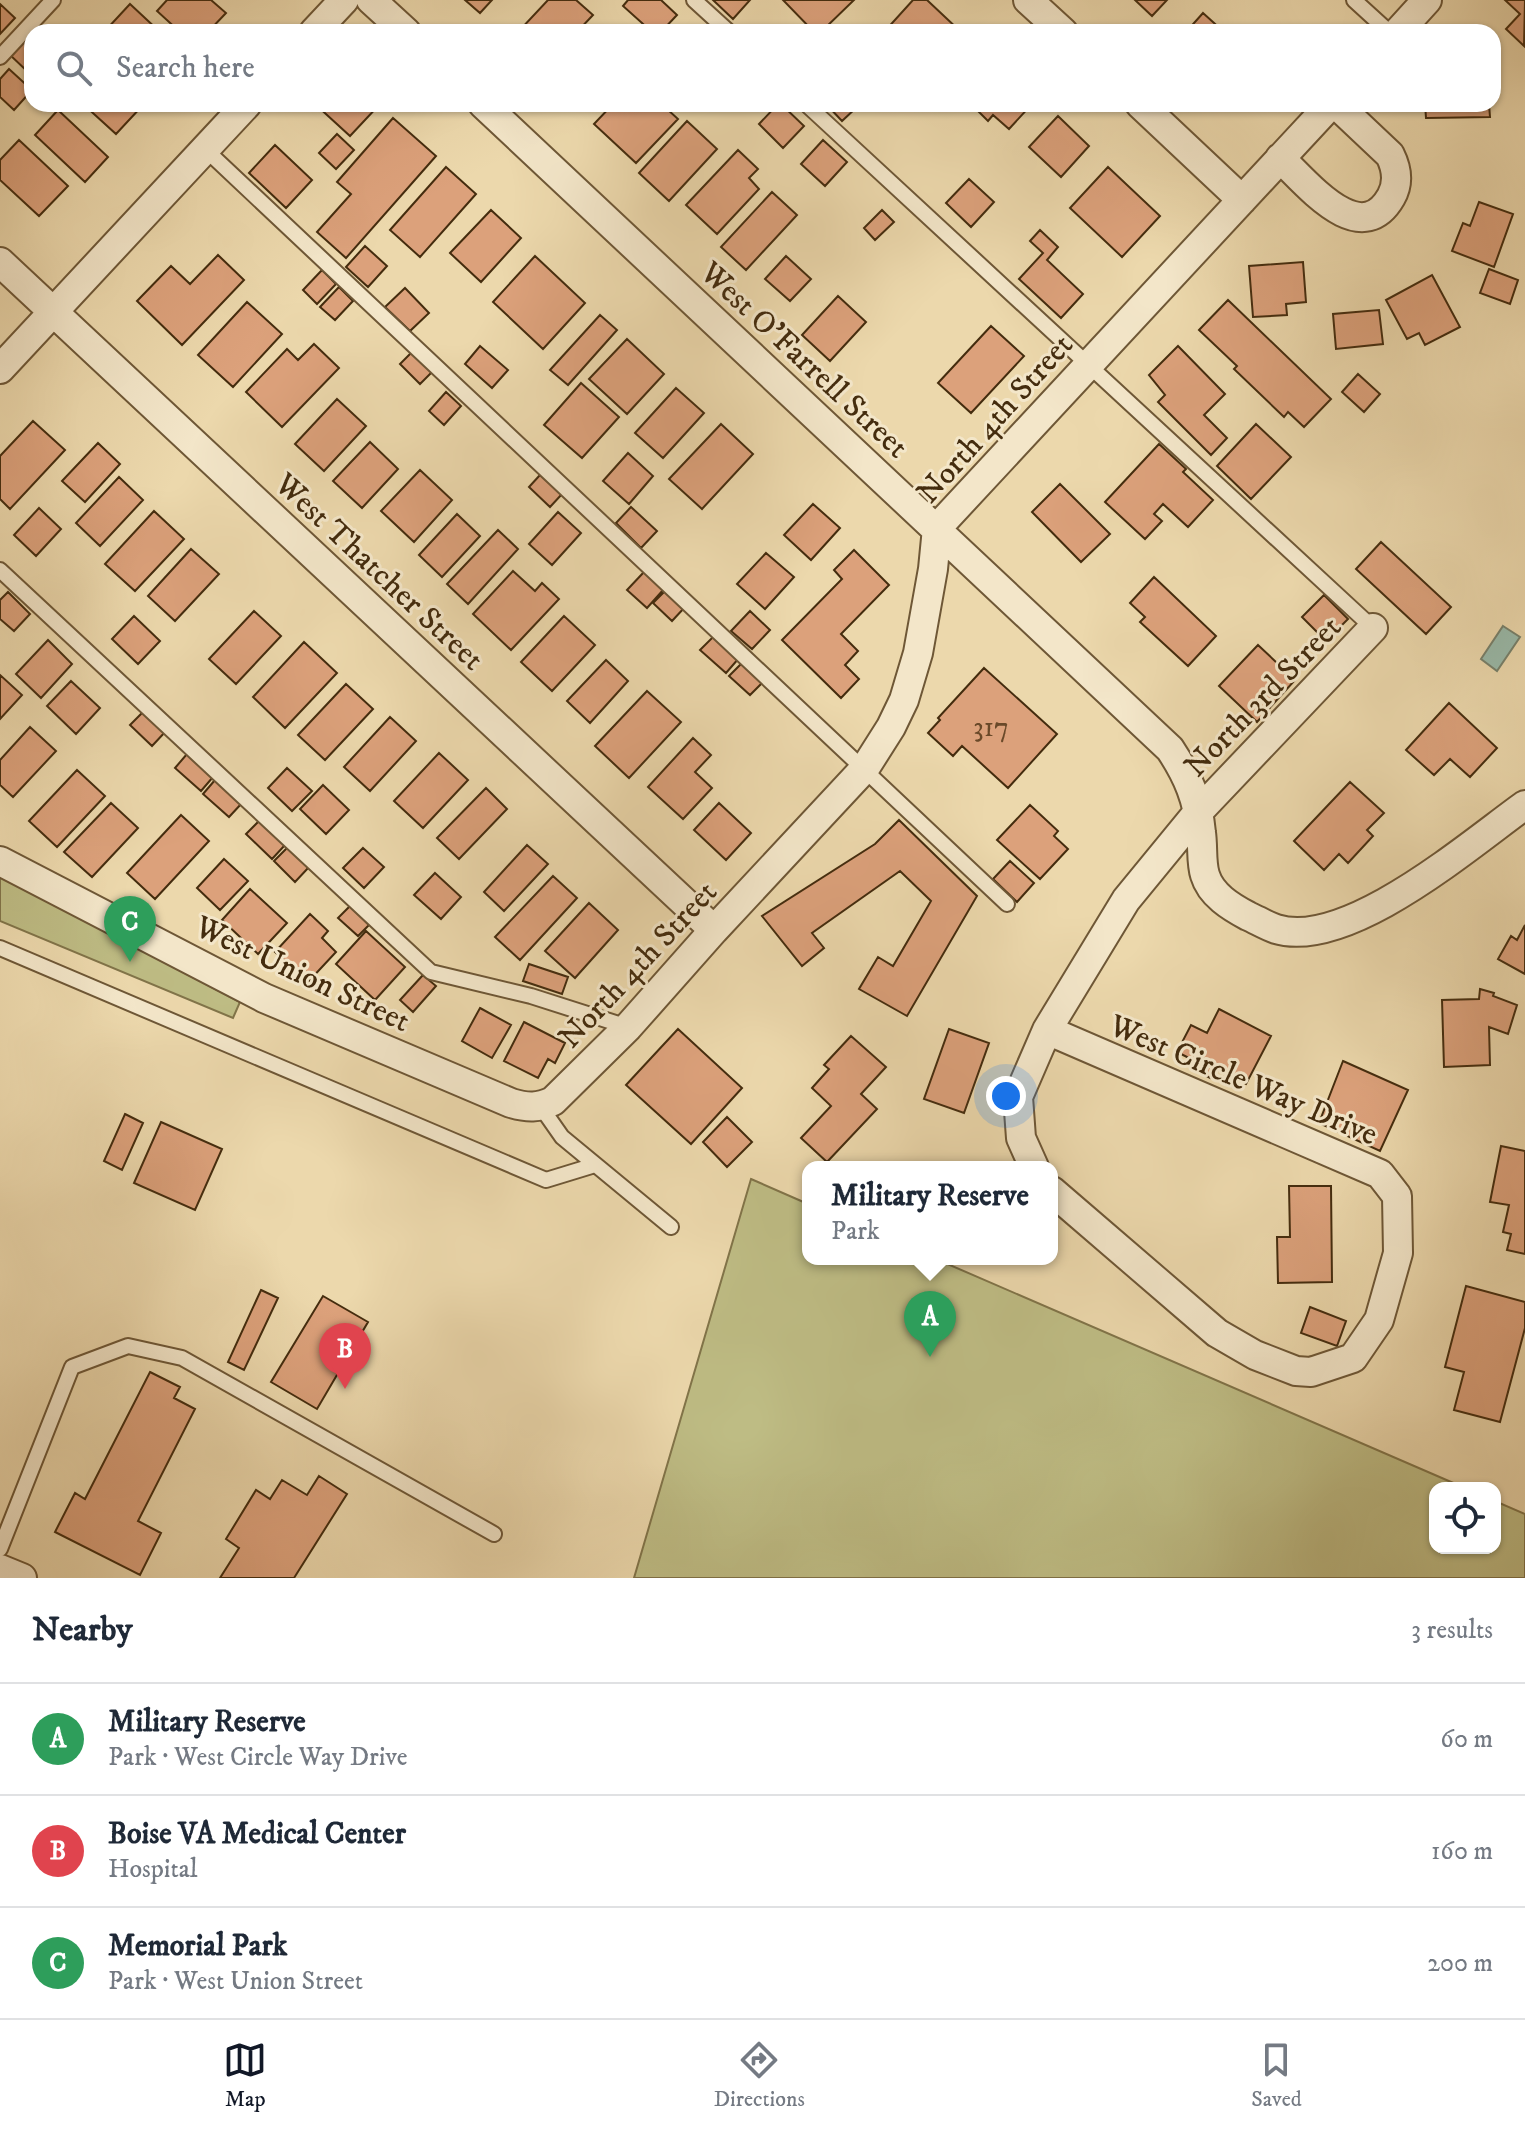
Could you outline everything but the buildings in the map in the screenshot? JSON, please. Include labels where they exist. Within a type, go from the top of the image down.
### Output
[{"type":"street","points":[[322,24],[344,0]]},
{"type":"street","points":[[371,0],[397,24]]},
{"type":"street","points":[[1028,0],[1054,24]]},
{"type":"street","points":[[1405,24],[1427,0]]},
{"type":"street","points":[[0,369],[240,112]]},
{"type":"street","name":"West O'Farrell Street","points":[[492,112],[1170,749],[1189,777],[1199,811],[1205,876],[1218,897],[1238,911],[1277,929],[1299,931],[1345,923],[1389,902],[1525,805]]},
{"type":"street","points":[[1148,112],[1242,200]]},
{"type":"street","name":"North 4th Street","points":[[541,1107],[565,1091],[628,1027],[865,768],[904,700],[918,653],[937,528],[1325,112]]},
{"type":"street","points":[[1280,158],[1337,211],[1357,217],[1382,208],[1396,185],[1393,162],[1390,155],[1342,112]]},
{"type":"street","name":"West Thatcher Street","points":[[0,262],[714,930]]},
{"type":"street","name":"North 3rd Street","points":[[1199,811],[1373,628]]},
{"type":"street","points":[[1031,1161],[1021,1138],[1018,1097],[1047,1030],[1126,900],[1199,811]]},
{"type":"street","name":"West Union Street","points":[[0,861],[264,998],[511,1103],[526,1108],[541,1107]]},
{"type":"street","name":"West Circle Way Drive","points":[[1047,1030],[1380,1174],[1397,1196],[1398,1253],[1379,1320],[1353,1358],[1311,1372],[1296,1371],[1269,1361],[1217,1333],[1058,1196]]},
{"type":"street","points":[[0,1569],[22,1578]]},
{"type":"lane","points":[[31,24],[53,0]]},
{"type":"lane","points":[[694,0],[720,24]]},
{"type":"lane","points":[[1354,0],[1380,24]]},
{"type":"lane","points":[[0,57],[24,31]]},
{"type":"lane","points":[[815,112],[1373,628]]},
{"type":"lane","points":[[205,149],[1007,904]]},
{"type":"lane","points":[[0,570],[431,972],[531,996],[628,1027]]},
{"type":"lane","points":[[0,948],[546,1180],[595,1165]]},
{"type":"lane","points":[[541,1107],[562,1137],[671,1227]]},
{"type":"lane","points":[[0,1549],[72,1367],[128,1346],[182,1358],[494,1534]]},
{"type":"shaded area","points":[[1503,626],[1520,637],[1497,671],[1481,659]]},
{"type":"shaded area","points":[[0,876],[240,1002],[233,1018],[0,921]]},
{"type":"shaded area","points":[[751,1179],[802,1201],[802,1265],[950,1265],[1451,1482],[1429,1482],[1429,1554],[1501,1554],[1501,1504],[1525,1514],[1525,1578],[634,1578]]},
{"type":"place","name":"Memorial Park","points":[[130,962]]},
{"type":"place","name":"Military Reserve","points":[[930,1357]]},
{"type":"place","name":"Boise VA Medical Center","points":[[345,1389]]}]
